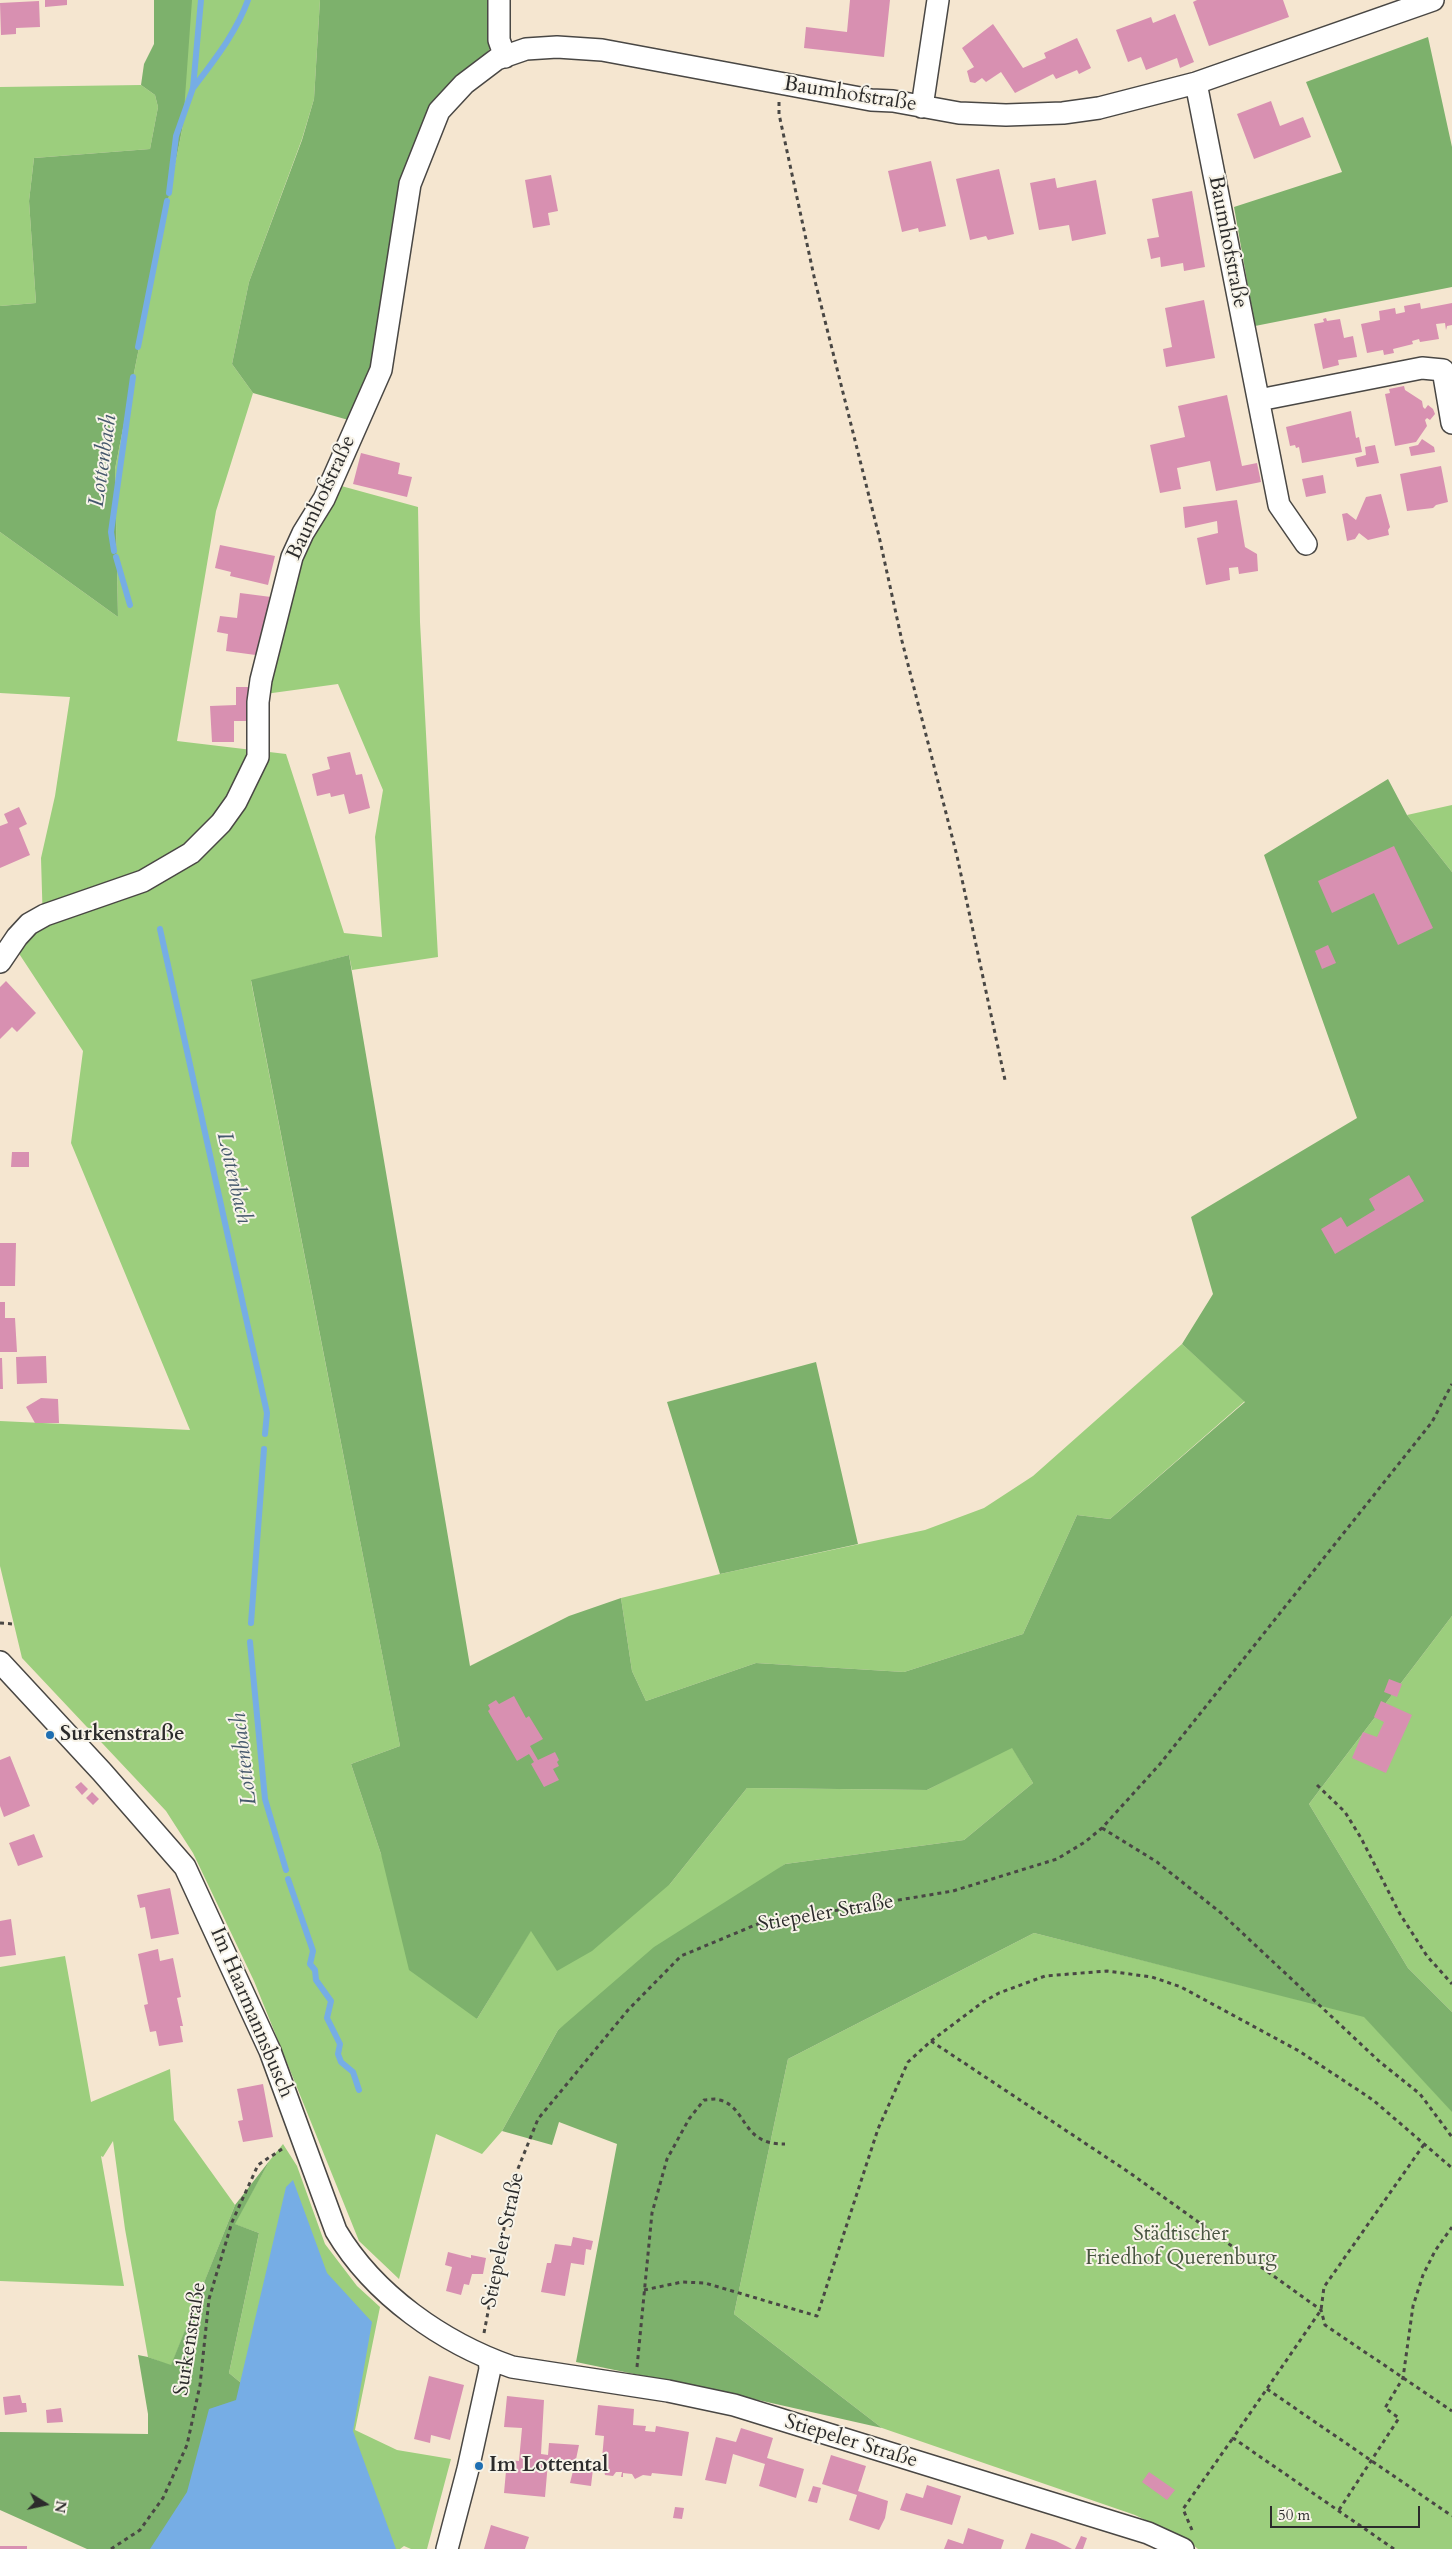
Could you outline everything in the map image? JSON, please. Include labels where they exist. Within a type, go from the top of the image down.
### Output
[{"type":"street","points":[[499,0],[499,40],[505,57]]},
{"type":"street","points":[[922,107],[938,0]]},
{"type":"street","name":"Baumhofstraße","points":[[0,962],[17,937],[30,924],[45,915],[143,882],[191,853],[221,823],[236,802],[258,757],[258,702],[261,680],[292,557],[303,533],[324,499],[381,370],[412,176],[439,111],[464,84],[481,70],[505,57],[526,49],[557,47],[602,50],[871,100],[960,113],[1006,115],[1063,113],[1108,106],[1196,83],[1433,0]]},
{"type":"street","name":"Baumhofstraße","points":[[1196,83],[1279,506],[1306,544]]},
{"type":"street","points":[[1259,400],[1422,368],[1443,370],[1452,423]]},
{"type":"street","name":"Im Haarmannsbusch","points":[[0,1662],[167,1844],[185,1867],[267,2043],[336,2231],[354,2258],[384,2291],[407,2309],[430,2326],[489,2359]]},
{"type":"street","points":[[447,2549],[468,2468],[490,2369],[489,2359]]},
{"type":"street","name":"Stiepeler Straße","points":[[489,2359],[512,2367],[635,2386],[734,2405],[1148,2533],[1188,2541]]},
{"type":"path","points":[[779,83],[779,114],[816,281],[960,865],[1005,1080]]},
{"type":"path","name":"Stiepeler Straße","points":[[489,2359],[482,2342],[513,2181],[538,2118],[628,2010],[681,1956],[760,1923],[962,1888],[1057,1859],[1102,1828],[1160,1764],[1432,1422],[1452,1384]]},
{"type":"path","points":[[0,1623],[13,1624]]},
{"type":"path","points":[[1316,1785],[1345,1812],[1361,1838],[1400,1914],[1427,1956],[1452,1984]]},
{"type":"path","points":[[1102,1828],[1157,1862],[1221,1913],[1380,2062],[1420,2094],[1452,2137]]},
{"type":"path","points":[[644,2290],[682,2282],[705,2283],[817,2316],[878,2129],[892,2093],[908,2062],[931,2041],[999,1993],[1045,1976],[1107,1972],[1152,1977],[1180,1987],[1299,2051],[1373,2100],[1452,2168]]},
{"type":"path","points":[[931,2041],[1130,2172],[1322,2310]]},
{"type":"path","points":[[635,2386],[652,2213],[667,2159],[689,2119],[704,2100],[719,2099],[731,2106],[751,2133],[770,2144],[785,2144]]},
{"type":"path","name":"Surkenstraße","points":[[111,2549],[140,2530],[163,2498],[187,2445],[200,2385],[210,2299],[232,2222],[258,2165],[302,2135]]},
{"type":"path","points":[[1425,2143],[1324,2287],[1322,2310],[1325,2325],[1452,2411]]},
{"type":"path","points":[[1338,2510],[1400,2418],[1385,2408],[1403,2378],[1413,2306],[1423,2275],[1435,2251],[1452,2227]]},
{"type":"path","points":[[1188,2541],[1183,2509],[1322,2310]]},
{"type":"path","points":[[1267,2389],[1452,2516]]},
{"type":"path","points":[[1233,2438],[1394,2549]]},
{"type":"green space","points":[[154,0],[192,0],[183,125],[115,469],[118,617],[0,532],[0,306],[36,303],[29,201],[34,158],[150,149],[158,107],[155,95],[141,85],[144,64],[154,44]]},
{"type":"green space","points":[[185,0],[320,0],[314,99],[302,139],[249,282],[232,364],[253,393],[216,511],[177,741],[286,754],[344,933],[382,937],[375,837],[383,790],[338,684],[265,694],[304,540],[334,484],[418,507],[420,622],[438,957],[352,970],[349,955],[251,981],[400,1746],[351,1764],[381,1854],[477,2019],[531,1930],[670,1884],[747,1788],[927,1790],[1012,1747],[1033,1783],[964,1840],[785,1864],[558,2030],[502,2131],[482,2154],[436,2134],[399,2279],[359,2241],[254,1981],[193,1853],[166,1811],[22,1658],[0,1566],[0,1421],[190,1430],[71,1143],[83,1051],[16,949],[43,926],[41,858],[55,796],[70,697],[0,693],[0,532],[118,617],[115,469],[183,125]]},
{"type":"green space","points":[[320,0],[488,0],[492,47],[434,105],[378,361],[352,421],[253,393],[232,364],[249,282],[302,140],[314,99]]},
{"type":"green space","points":[[1428,37],[1452,147],[1452,287],[1255,326],[1234,207],[1342,172],[1306,82]]},
{"type":"green space","points":[[141,85],[155,95],[158,107],[150,149],[34,158],[29,201],[36,303],[0,306],[0,87]]},
{"type":"green space","points":[[1388,779],[1407,815],[1452,872],[1452,1616],[1309,1804],[1408,1968],[1452,2012],[1452,2112],[1364,2017],[1034,1933],[788,2059],[734,2314],[882,2428],[576,2362],[617,2144],[559,2122],[552,2145],[502,2131],[558,2030],[654,1947],[785,1864],[964,1840],[1033,1783],[1012,1748],[927,1790],[747,1788],[670,1884],[592,1951],[557,1971],[531,1931],[477,2019],[409,1970],[381,1854],[351,1764],[400,1746],[251,980],[349,955],[470,1666],[569,1616],[621,1598],[632,1671],[646,1701],[756,1663],[904,1672],[1023,1634],[1077,1515],[1110,1519],[1245,1402],[1182,1344],[1213,1294],[1191,1217],[1357,1118],[1264,855]]},
{"type":"green space","points":[[1452,805],[1452,872],[1407,815]]},
{"type":"green space","points":[[1182,1344],[1245,1401],[1110,1519],[1077,1515],[1023,1634],[904,1672],[756,1663],[646,1701],[632,1671],[621,1598],[720,1574],[925,1530],[984,1508],[1033,1476]]},
{"type":"green space","points":[[816,1362],[858,1544],[720,1574],[667,1402]]},
{"type":"green space","points":[[1452,1616],[1452,2012],[1408,1968],[1309,1804]]},
{"type":"green space","name":"Städtischer Friedhof Querenburg","points":[[1034,1933],[1364,2016],[1452,2111],[1452,2549],[1198,2549],[1188,2541],[1135,2515],[882,2428],[734,2314],[788,2059]]},
{"type":"green space","points":[[65,1956],[91,2102],[170,2069],[174,2120],[235,2205],[171,2366],[148,2357],[125,2229],[113,2141],[103,2157],[101,2156],[124,2286],[0,2281],[0,1967]]},
{"type":"green space","points":[[283,2144],[297,2166],[325,2244],[357,2286],[380,2307],[355,2430],[397,2450],[451,2459],[427,2549],[411,2549],[404,2546],[400,2549],[220,2549],[264,2402],[229,2373],[259,2233],[234,2224],[270,2160]]},
{"type":"green space","points":[[270,2160],[235,2224],[259,2233],[229,2373],[264,2402],[220,2549],[87,2549],[0,2510],[0,2432],[148,2434],[148,2414],[138,2355],[171,2365],[235,2205]]},
{"type":"water","points":[[293,2180],[327,2273],[372,2322],[353,2431],[396,2549],[150,2549],[187,2492],[209,2409],[236,2400],[286,2187]]},
{"type":"building","points":[[45,0],[67,0],[67,5],[45,7]]},
{"type":"building","points":[[850,0],[890,0],[884,57],[804,48],[806,27],[847,32]]},
{"type":"building","points":[[1197,0],[1283,0],[1289,17],[1209,46],[1193,2]]},
{"type":"building","points":[[39,1],[40,27],[16,28],[16,34],[1,35],[0,3]]},
{"type":"building","points":[[1175,14],[1194,62],[1180,68],[1177,58],[1146,70],[1141,57],[1128,62],[1116,30],[1151,17],[1153,23]]},
{"type":"building","points":[[993,24],[1023,68],[1046,58],[1044,53],[1077,38],[1091,68],[1079,74],[1077,70],[1056,79],[1053,74],[1015,93],[1001,72],[986,82],[982,78],[975,83],[970,82],[967,71],[974,67],[962,48]]},
{"type":"building","points":[[1271,101],[1280,126],[1303,117],[1311,137],[1254,159],[1237,114]]},
{"type":"building","points":[[931,161],[946,226],[919,232],[918,228],[902,232],[888,171]]},
{"type":"building","points":[[999,169],[1014,234],[988,240],[986,236],[970,240],[956,179]]},
{"type":"building","points":[[551,175],[558,211],[548,213],[550,225],[533,228],[525,180]]},
{"type":"building","points":[[1055,178],[1057,188],[1096,180],[1106,234],[1072,241],[1069,225],[1039,230],[1030,183]]},
{"type":"building","points":[[1192,191],[1205,267],[1184,271],[1183,263],[1161,267],[1160,257],[1151,259],[1147,239],[1159,237],[1152,199]]},
{"type":"building","points":[[1204,300],[1215,358],[1166,367],[1163,349],[1172,347],[1165,308]]},
{"type":"building","points":[[1420,303],[1421,309],[1452,303],[1452,325],[1447,326],[1446,330],[1445,323],[1436,324],[1439,339],[1420,342],[1419,339],[1412,341],[1413,344],[1393,349],[1394,353],[1384,355],[1383,350],[1367,353],[1361,324],[1380,320],[1379,311],[1395,308],[1396,314],[1405,312],[1404,306]]},
{"type":"building","points":[[1326,318],[1327,321],[1340,319],[1344,338],[1353,336],[1357,357],[1338,360],[1339,365],[1323,369],[1314,324],[1324,322],[1323,319]]},
{"type":"building","points":[[1404,386],[1405,390],[1422,401],[1425,409],[1428,405],[1435,414],[1430,420],[1427,418],[1425,420],[1427,426],[1416,442],[1395,446],[1385,394],[1390,393],[1389,389]]},
{"type":"building","points":[[1227,395],[1242,466],[1257,463],[1261,482],[1216,491],[1210,461],[1177,468],[1181,489],[1160,493],[1150,445],[1185,437],[1178,406]]},
{"type":"building","points":[[1351,411],[1356,438],[1359,437],[1362,452],[1302,463],[1299,447],[1296,448],[1295,445],[1290,446],[1286,427]]},
{"type":"building","points":[[1422,439],[1434,447],[1435,452],[1411,456],[1409,447],[1418,445]]},
{"type":"building","points":[[1375,445],[1379,463],[1357,467],[1355,458],[1366,455],[1365,447]]},
{"type":"building","points":[[361,453],[400,463],[398,474],[412,477],[407,497],[353,484]]},
{"type":"building","points":[[1441,466],[1448,502],[1436,505],[1433,508],[1407,511],[1400,474]]},
{"type":"building","points":[[1323,475],[1326,493],[1306,497],[1302,479]]},
{"type":"building","points":[[1381,494],[1390,527],[1388,530],[1389,535],[1368,540],[1359,533],[1355,539],[1347,541],[1342,514],[1347,513],[1356,520],[1366,497]]},
{"type":"building","points":[[1237,500],[1245,547],[1257,554],[1258,571],[1239,574],[1238,567],[1229,568],[1230,580],[1206,585],[1197,538],[1218,533],[1217,521],[1185,528],[1183,507]]},
{"type":"building","points":[[220,545],[275,556],[268,585],[230,576],[231,572],[215,568]]},
{"type":"building","points":[[240,593],[271,597],[263,656],[226,651],[228,634],[217,632],[220,616],[237,618]]},
{"type":"building","points":[[236,687],[250,687],[251,721],[234,721],[234,742],[212,742],[210,706],[236,705]]},
{"type":"building","points":[[350,752],[356,775],[362,774],[370,808],[349,814],[344,794],[331,797],[330,793],[317,796],[312,774],[330,769],[327,757]]},
{"type":"building","points":[[19,807],[27,824],[19,828],[30,855],[0,868],[0,826],[8,823],[4,814]]},
{"type":"building","points":[[1394,846],[1433,928],[1398,945],[1374,893],[1332,913],[1318,881]]},
{"type":"building","points":[[1328,945],[1336,963],[1322,969],[1315,951]]},
{"type":"building","points":[[6,981],[36,1013],[17,1032],[12,1027],[0,1039],[0,987]]},
{"type":"building","points":[[12,1152],[29,1152],[29,1167],[11,1167]]},
{"type":"building","points":[[1409,1175],[1424,1201],[1335,1254],[1321,1229],[1341,1217],[1347,1227],[1375,1210],[1369,1199]]},
{"type":"building","points":[[0,1243],[16,1243],[15,1286],[0,1286]]},
{"type":"building","points":[[0,1302],[5,1302],[5,1318],[15,1318],[17,1352],[0,1352]]},
{"type":"building","points":[[46,1356],[47,1383],[17,1384],[16,1357]]},
{"type":"building","points":[[0,1358],[2,1358],[3,1389],[0,1389]]},
{"type":"building","points":[[41,1398],[58,1399],[59,1423],[35,1423],[26,1407]]},
{"type":"building","points":[[1389,1679],[1402,1684],[1397,1697],[1384,1692]]},
{"type":"building","points":[[514,1696],[526,1718],[529,1716],[543,1739],[530,1746],[538,1760],[555,1752],[559,1760],[557,1762],[559,1766],[553,1769],[559,1780],[544,1787],[531,1764],[534,1762],[529,1754],[517,1761],[488,1711],[490,1709],[488,1705],[496,1700],[499,1704]]},
{"type":"building","points":[[1381,1701],[1412,1715],[1386,1773],[1352,1758],[1363,1732],[1377,1737],[1384,1722],[1374,1717]]},
{"type":"building","points":[[10,1756],[30,1806],[4,1817],[0,1806],[0,1760]]},
{"type":"building","points":[[81,1782],[88,1789],[82,1795],[75,1787]]},
{"type":"building","points":[[92,1792],[99,1799],[93,1805],[86,1798]]},
{"type":"building","points":[[34,1834],[43,1857],[18,1866],[9,1843]]},
{"type":"building","points":[[170,1888],[179,1934],[151,1939],[145,1907],[140,1908],[137,1895]]},
{"type":"building","points":[[11,1919],[16,1955],[0,1957],[0,1921]]},
{"type":"building","points":[[158,1949],[160,1961],[173,1958],[181,1997],[177,1998],[183,2026],[180,2026],[183,2042],[159,2046],[156,2031],[150,2032],[144,2005],[148,2004],[138,1954]]},
{"type":"building","points":[[263,2084],[273,2137],[243,2142],[238,2121],[243,2120],[237,2089]]},
{"type":"building","points":[[573,2237],[593,2241],[591,2250],[586,2249],[584,2265],[571,2263],[565,2296],[541,2292],[547,2263],[551,2263],[555,2244],[571,2246]]},
{"type":"building","points":[[448,2252],[471,2258],[471,2255],[486,2258],[483,2274],[472,2274],[469,2285],[464,2284],[461,2295],[446,2291],[452,2267],[445,2265]]},
{"type":"building","points":[[429,2376],[464,2385],[450,2440],[431,2435],[430,2443],[414,2439]]},
{"type":"building","points":[[20,2395],[22,2403],[26,2403],[27,2412],[5,2415],[3,2397]]},
{"type":"building","points":[[507,2396],[544,2400],[541,2454],[548,2455],[549,2443],[579,2445],[575,2464],[548,2462],[545,2497],[504,2493],[507,2460],[519,2461],[522,2428],[504,2427]]},
{"type":"building","points":[[598,2405],[634,2409],[633,2425],[646,2426],[645,2431],[655,2432],[656,2426],[689,2432],[682,2476],[652,2473],[651,2476],[643,2475],[635,2479],[632,2474],[623,2473],[623,2477],[621,2477],[622,2472],[616,2472],[613,2476],[605,2475],[604,2470],[601,2470],[604,2436],[595,2435]]},
{"type":"building","points":[[61,2408],[63,2422],[47,2423],[46,2410]]},
{"type":"building","points":[[741,2428],[773,2438],[767,2458],[804,2469],[796,2498],[759,2486],[765,2464],[733,2454],[726,2484],[705,2480],[716,2437],[736,2442]]},
{"type":"building","points":[[831,2455],[866,2466],[858,2491],[888,2501],[885,2518],[879,2530],[849,2520],[857,2495],[822,2484]]},
{"type":"building","points":[[574,2467],[593,2469],[591,2486],[570,2483]]},
{"type":"building","points":[[1149,2472],[1175,2490],[1167,2500],[1142,2482]]},
{"type":"building","points":[[927,2485],[961,2496],[952,2525],[900,2510],[906,2493],[923,2498]]},
{"type":"building","points":[[813,2486],[821,2488],[817,2503],[808,2501]]},
{"type":"building","points":[[675,2507],[684,2508],[682,2519],[673,2518]]},
{"type":"building","points":[[491,2525],[529,2537],[525,2549],[484,2549]]},
{"type":"building","points":[[968,2528],[1004,2540],[1001,2549],[944,2549],[948,2539],[963,2544]]},
{"type":"building","points":[[1031,2533],[1056,2541],[1072,2549],[1025,2549]]},
{"type":"building","points":[[1081,2536],[1087,2538],[1083,2549],[1075,2549]]},
{"type":"building","points":[[0,2546],[27,2546],[27,2549],[0,2549]]},
{"type":"waterway","name":"Lottenbach","points":[[169,193],[176,136],[193,88],[201,0]]},
{"type":"waterway","name":"Lottenbach","points":[[194,87],[231,35],[248,0]]},
{"type":"waterway","name":"Lottenbach","points":[[138,347],[167,201]]},
{"type":"waterway","name":"Lottenbach","points":[[114,551],[111,532],[133,377]]},
{"type":"waterway","name":"Lottenbach","points":[[116,557],[130,605]]},
{"type":"waterway","name":"Lottenbach","points":[[160,929],[267,1413],[265,1434]]},
{"type":"waterway","name":"Lottenbach","points":[[251,1623],[264,1449]]},
{"type":"waterway","name":"Lottenbach","points":[[250,1642],[265,1799],[286,1870]]},
{"type":"waterway","name":"Lottenbach","points":[[288,1879],[313,1951],[310,1964],[315,1970],[316,1980],[331,2001],[327,2018],[340,2044],[338,2054],[341,2062],[353,2072],[359,2090]]},
{"type":"place","name":"Surkenstraße","points":[[50,1735]]},
{"type":"place","name":"Im Lottental","points":[[479,2466]]}]
